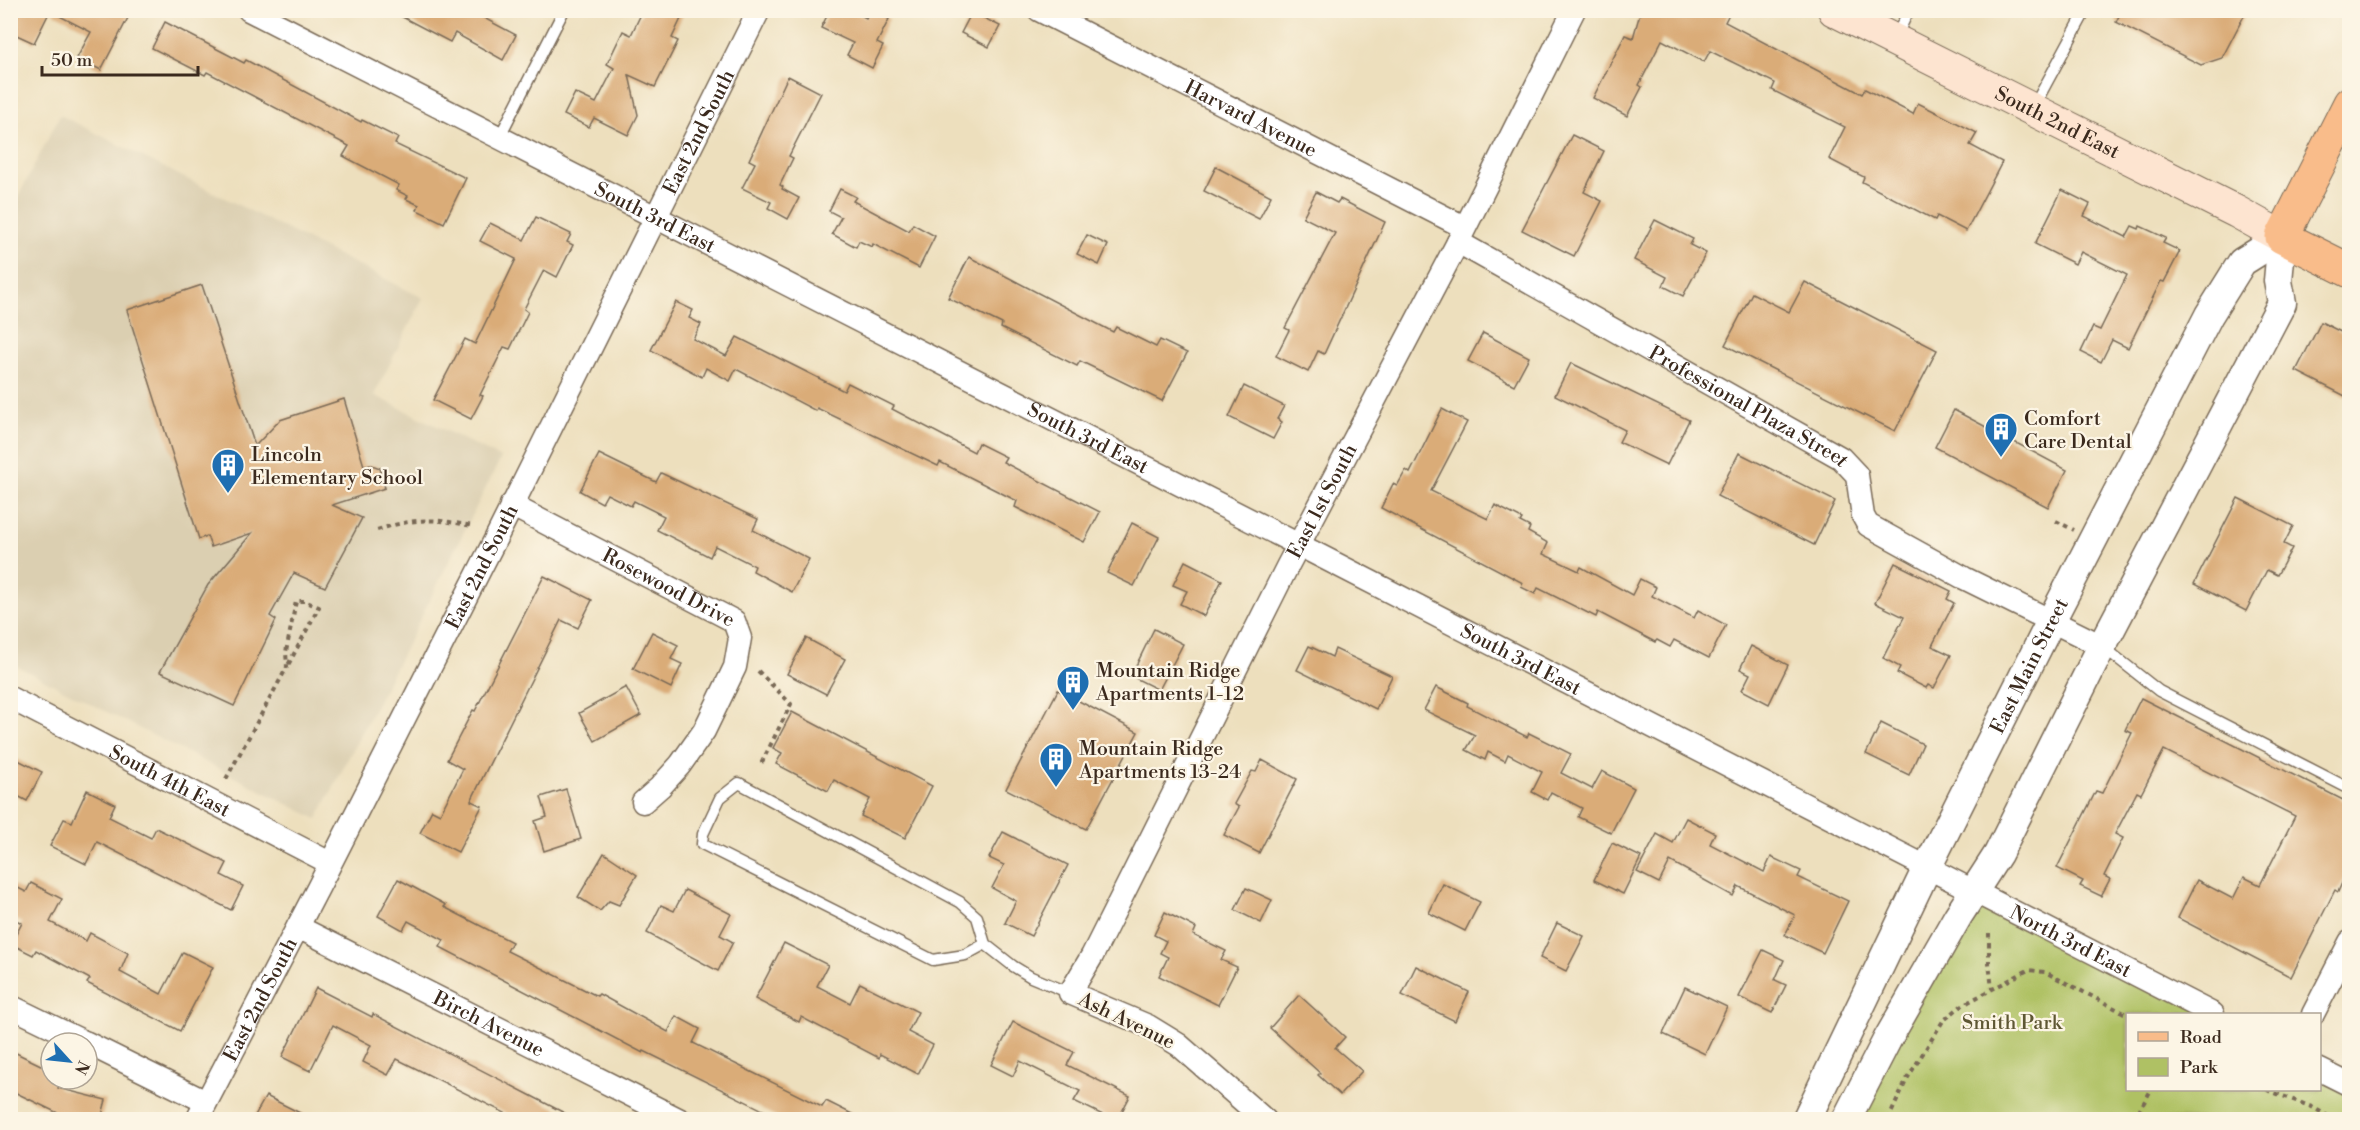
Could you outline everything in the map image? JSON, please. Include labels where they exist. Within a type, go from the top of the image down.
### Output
[{"type":"main road","name":"South 2nd East","points":[[1834,10],[2282,237]]},
{"type":"main road","points":[[2349,104],[2282,237],[2349,271]]},
{"type":"street","name":"South 3rd East","points":[[249,10],[1927,868]]},
{"type":"street","name":"East 2nd South","points":[[202,1111],[298,927],[759,10]]},
{"type":"street","name":"Harvard Avenue","points":[[1039,10],[1461,235]]},
{"type":"street","name":"East 1st South","points":[[1070,993],[1092,956],[1299,545],[1461,235],[1574,10]]},
{"type":"street","name":"Professional Plaza Street","points":[[1461,235],[1840,458],[1857,475],[1863,516],[1868,525],[1964,578],[2102,646]]},
{"type":"street","name":"East Main Street","points":[[1806,1119],[1927,868],[2209,315],[2242,262],[2282,237]]},
{"type":"street","points":[[1846,1119],[1887,1040],[1972,891],[1998,854],[2102,646],[2282,303],[2278,281],[2282,237]]},
{"type":"street","name":"Rosewood Drive","points":[[511,504],[734,621],[741,638],[735,667],[704,732],[673,772],[643,802]]},
{"type":"street","name":"South 4th East","points":[[10,698],[330,862]]},
{"type":"street","name":"North 3rd East","points":[[1927,868],[2211,1013]]},
{"type":"street","name":"Birch Avenue","points":[[298,927],[680,1119]]},
{"type":"street","points":[[2314,1013],[2349,942]]},
{"type":"street","name":"Ash Avenue","points":[[1070,993],[1148,1026],[1179,1045],[1265,1119]]},
{"type":"street","points":[[10,1005],[63,1031]]},
{"type":"street","points":[[99,1050],[202,1111]]},
{"type":"street","points":[[2321,1071],[2349,1085]]},
{"type":"lane","points":[[499,138],[564,10]]},
{"type":"lane","points":[[1894,41],[1909,10]]},
{"type":"lane","points":[[2032,110],[2086,10]]},
{"type":"lane","points":[[2102,646],[2159,691],[2349,789]]},
{"type":"lane","points":[[985,944],[965,955],[933,960],[702,844],[703,834],[720,798],[739,783],[960,902],[977,917],[985,944],[1031,977],[1070,993]]},
{"type":"path","points":[[377,530],[407,520],[434,519],[472,525]]},
{"type":"path","points":[[2056,521],[2076,531]]},
{"type":"path","points":[[226,778],[287,666],[319,607],[304,601],[296,601],[286,652],[287,666]]},
{"type":"path","points":[[758,670],[791,704],[760,766]]},
{"type":"path","points":[[1989,933],[1992,988]]},
{"type":"path","points":[[1888,1119],[1907,1079],[1944,1021],[1961,1006],[2028,970],[2045,972],[2126,1014]]},
{"type":"path","points":[[2134,1119],[2150,1091]]},
{"type":"path","points":[[2272,1091],[2335,1119]]},
{"type":"shaded area","points":[[60,115],[423,298],[374,395],[501,458],[317,819],[11,663],[10,213]]},
{"type":"green space","name":"Smith Park","points":[[1972,891],[2210,1013],[2126,1013],[2126,1091],[2321,1091],[2321,1071],[2349,1085],[2349,1119],[1846,1120]]},
{"type":"building","points":[[10,10],[132,10],[101,70],[77,58],[91,32],[50,11],[34,43],[10,32]]},
{"type":"building","points":[[389,10],[469,10],[516,35],[503,60],[455,33],[450,42]]},
{"type":"building","points":[[643,10],[685,10],[672,38],[678,41],[655,87],[629,75],[638,115],[628,135],[594,118],[589,127],[564,115],[575,93],[596,103],[614,68],[607,64],[623,31],[631,35]]},
{"type":"building","points":[[830,10],[851,10],[866,18],[870,10],[873,10],[889,19],[877,43],[883,46],[872,68],[847,55],[853,43],[821,28]]},
{"type":"building","points":[[1641,10],[1731,10],[1725,22],[1862,94],[1865,89],[1913,114],[1918,103],[1977,133],[1970,145],[2002,162],[1966,231],[1937,216],[1935,220],[1862,182],[1864,177],[1829,159],[1845,127],[1772,90],[1775,83],[1710,51],[1704,62],[1662,40],[1639,85],[1642,87],[1627,116],[1593,98],[1625,35],[1633,38]]},
{"type":"building","points":[[2122,10],[2247,10],[2222,58],[2201,65],[2116,22]]},
{"type":"building","points":[[972,12],[1000,26],[989,47],[961,33]]},
{"type":"building","points":[[165,22],[244,63],[246,60],[361,122],[362,120],[398,138],[395,144],[466,178],[444,223],[417,210],[419,205],[406,199],[408,196],[396,190],[399,185],[343,156],[349,146],[207,72],[205,75],[152,48]]},
{"type":"building","points":[[788,76],[821,93],[789,156],[793,158],[780,185],[782,189],[799,198],[788,219],[768,208],[771,202],[742,188],[755,163],[749,160]]},
{"type":"building","points":[[1572,135],[1604,151],[1584,192],[1602,201],[1574,256],[1522,230]]},
{"type":"building","points":[[1216,167],[1271,196],[1259,219],[1204,191]]},
{"type":"building","points":[[840,189],[856,197],[853,201],[909,231],[913,224],[935,236],[919,268],[873,244],[872,247],[859,241],[856,247],[832,234],[841,217],[829,211]]},
{"type":"building","points":[[2062,190],[2090,204],[2084,216],[2126,237],[2132,226],[2139,229],[2140,226],[2166,238],[2163,243],[2180,251],[2164,282],[2161,281],[2128,348],[2112,340],[2101,362],[2081,352],[2093,327],[2100,330],[2127,275],[2081,252],[2075,264],[2035,244]]},
{"type":"building","points":[[1316,192],[1337,203],[1340,199],[1385,222],[1324,354],[1318,351],[1308,372],[1276,356],[1289,330],[1285,328],[1335,233],[1303,217]]},
{"type":"building","points":[[536,217],[571,234],[567,242],[573,245],[557,277],[544,270],[524,309],[528,312],[510,349],[504,347],[480,395],[483,396],[471,419],[433,400],[465,339],[475,344],[516,259],[480,241],[490,223],[524,240]]},
{"type":"building","points":[[1655,220],[1693,239],[1690,245],[1706,253],[1683,296],[1663,286],[1667,277],[1634,260]]},
{"type":"building","points":[[1087,235],[1108,245],[1099,265],[1077,254]]},
{"type":"building","points":[[969,257],[1113,332],[1116,327],[1156,347],[1160,340],[1187,353],[1162,401],[1080,361],[1077,366],[1001,328],[1002,324],[948,298]]},
{"type":"building","points":[[1805,282],[1937,350],[1895,431],[1725,345],[1752,293],[1789,312]]},
{"type":"building","name":"Lincoln Elementary School","points":[[202,285],[255,446],[280,420],[344,399],[364,466],[372,465],[380,468],[385,488],[332,505],[362,518],[325,587],[294,573],[270,616],[276,620],[234,706],[160,672],[208,585],[252,533],[211,547],[207,536],[199,539],[127,310]]},
{"type":"building","points":[[676,302],[693,310],[689,318],[701,324],[693,339],[726,356],[737,337],[844,391],[848,383],[894,406],[892,409],[974,452],[978,443],[1006,457],[1003,462],[1100,512],[1084,542],[1015,507],[1017,501],[940,462],[938,466],[817,408],[816,411],[736,369],[730,381],[706,368],[702,377],[651,350]]},
{"type":"building","points":[[2321,322],[2349,336],[2349,398],[2296,371]]},
{"type":"building","points":[[1483,333],[1529,357],[1514,385],[1468,361]]},
{"type":"building","points":[[1571,363],[1689,420],[1667,465],[1619,442],[1625,430],[1555,395]]},
{"type":"building","points":[[1244,386],[1284,406],[1277,419],[1282,422],[1273,439],[1229,417]]},
{"type":"building","points":[[1442,409],[1467,422],[1431,491],[1488,519],[1495,505],[1522,519],[1520,522],[1530,527],[1528,532],[1548,543],[1543,554],[1579,571],[1581,567],[1632,595],[1640,579],[1656,587],[1652,596],[1694,618],[1698,610],[1726,625],[1709,658],[1674,640],[1670,647],[1657,640],[1655,642],[1598,612],[1596,617],[1538,588],[1535,594],[1521,587],[1523,583],[1381,508],[1393,484],[1397,486],[1406,470],[1410,473]]},
{"type":"building","name":"Comfort Care Dental","points":[[1954,410],[2067,470],[2048,507],[1935,447]]},
{"type":"building","points":[[1739,453],[1835,501],[1814,545],[1717,496]]},
{"type":"building","points":[[599,454],[656,482],[661,473],[758,519],[753,530],[809,559],[792,592],[753,571],[755,566],[715,546],[710,557],[657,530],[664,516],[634,501],[631,506],[607,494],[602,503],[580,491]]},
{"type":"building","points":[[2238,498],[2293,526],[2284,544],[2292,548],[2277,575],[2267,570],[2246,611],[2194,584]]},
{"type":"building","points":[[1132,523],[1159,537],[1134,586],[1107,573]]},
{"type":"building","points":[[1185,561],[1222,580],[1204,616],[1180,604],[1187,591],[1173,585]]},
{"type":"building","points":[[1895,563],[1951,591],[1947,599],[1954,603],[1932,646],[1951,655],[1934,688],[1928,685],[1926,688],[1897,673],[1900,667],[1883,658],[1904,617],[1875,603]]},
{"type":"building","points":[[544,576],[592,600],[578,628],[561,620],[471,801],[482,806],[458,852],[420,833],[432,810],[440,814],[463,769],[447,760],[473,710],[475,711]]},
{"type":"building","points":[[1154,629],[1183,644],[1159,690],[1131,676]]},
{"type":"building","points":[[652,632],[678,645],[671,659],[682,664],[671,688],[633,669]]},
{"type":"building","points":[[806,638],[845,659],[826,694],[787,674]]},
{"type":"building","points":[[1309,646],[1332,657],[1335,649],[1392,676],[1376,709],[1297,670]]},
{"type":"building","points":[[1751,646],[1788,665],[1769,704],[1742,690],[1750,674],[1740,669]]},
{"type":"building","points":[[626,687],[641,715],[595,741],[579,713]]},
{"type":"building","points":[[1436,687],[1527,737],[1529,733],[1571,754],[1561,773],[1592,789],[1602,771],[1634,788],[1611,833],[1578,817],[1582,808],[1551,792],[1547,800],[1532,792],[1542,772],[1508,754],[1505,761],[1488,752],[1485,760],[1466,750],[1475,735],[1424,710]]},
{"type":"building","points":[[1058,690],[1138,732],[1086,829],[1006,789]]},
{"type":"building","points":[[2141,698],[2349,803],[2349,867],[2338,892],[2335,890],[2291,977],[2178,918],[2197,880],[2233,899],[2244,877],[2260,885],[2295,816],[2164,750],[2141,794],[2137,792],[2115,834],[2123,838],[2104,876],[2110,879],[2101,896],[2080,886],[2083,881],[2057,868],[2096,791],[2102,793],[2132,733],[2125,730]]},
{"type":"building","points":[[792,712],[932,786],[905,838],[861,816],[870,799],[834,780],[828,791],[776,764],[782,753],[773,748]]},
{"type":"building","points":[[1881,723],[1923,744],[1909,775],[1866,754]]},
{"type":"building","points":[[10,756],[42,772],[27,801],[10,792]]},
{"type":"building","points":[[1262,760],[1297,779],[1259,853],[1224,835],[1239,807],[1234,804],[1252,771],[1256,772]]},
{"type":"building","points":[[566,789],[581,839],[544,851],[535,821],[547,817],[541,797]]},
{"type":"building","points":[[87,790],[115,804],[109,817],[151,838],[156,828],[227,863],[221,875],[243,886],[231,910],[97,842],[86,864],[50,846],[64,819],[72,822]]},
{"type":"building","points":[[1686,818],[1715,833],[1710,844],[1764,872],[1771,857],[1801,871],[1798,877],[1848,901],[1823,953],[1785,935],[1795,915],[1738,886],[1733,896],[1670,861],[1659,883],[1637,872],[1657,834],[1673,843]]},
{"type":"building","points":[[1003,832],[1068,865],[1031,936],[1005,923],[1016,901],[992,888],[1004,865],[989,858]]},
{"type":"building","points":[[1612,843],[1641,857],[1623,894],[1594,880]]},
{"type":"building","points":[[604,853],[637,875],[619,905],[609,901],[600,911],[578,897]]},
{"type":"building","points":[[398,879],[446,905],[444,907],[512,942],[507,951],[597,996],[599,994],[668,1032],[676,1016],[700,1029],[693,1043],[822,1107],[826,1101],[862,1119],[781,1119],[644,1051],[643,1053],[440,947],[444,940],[408,921],[403,930],[378,916]]},
{"type":"building","points":[[31,883],[62,899],[50,922],[86,941],[90,933],[128,953],[120,972],[161,994],[183,952],[213,967],[180,1031],[87,983],[90,979],[36,950],[33,955],[11,944],[22,923],[10,917],[10,884],[26,892]]},
{"type":"building","points":[[1443,884],[1480,902],[1465,931],[1429,913]]},
{"type":"building","points":[[1246,888],[1272,900],[1261,923],[1235,910]]},
{"type":"building","points":[[685,890],[731,914],[720,935],[733,942],[718,971],[647,933],[661,905],[674,911]]},
{"type":"building","points":[[1165,912],[1196,928],[1193,935],[1226,951],[1221,960],[1237,967],[1218,1005],[1159,976],[1168,957],[1160,953],[1166,941],[1154,935]]},
{"type":"building","points":[[1557,923],[1584,936],[1566,971],[1540,958]]},
{"type":"building","points":[[784,943],[828,965],[817,986],[850,1003],[860,983],[918,1012],[908,1032],[933,1045],[918,1074],[880,1054],[879,1058],[801,1017],[799,1022],[755,999]]},
{"type":"building","points":[[1763,950],[1784,960],[1775,980],[1786,985],[1772,1013],[1739,997]]},
{"type":"building","points":[[1416,966],[1469,992],[1455,1021],[1402,995]]},
{"type":"building","points":[[1685,987],[1727,1007],[1705,1054],[1663,1034]]},
{"type":"building","points":[[316,988],[372,1017],[373,1014],[576,1119],[517,1119],[397,1059],[388,1075],[363,1062],[371,1045],[333,1025],[310,1071],[282,1057]]},
{"type":"building","points":[[1299,995],[1345,1037],[1335,1048],[1362,1071],[1340,1095],[1318,1075],[1320,1073],[1270,1028]]},
{"type":"building","points":[[1013,1022],[1074,1052],[1067,1065],[1130,1096],[1118,1119],[1111,1119],[1074,1101],[1080,1091],[1020,1061],[1013,1076],[991,1065]]},
{"type":"building","points":[[10,1050],[39,1064],[39,1091],[70,1091],[106,1100],[101,1119],[70,1119],[10,1090]]},
{"type":"building","points":[[266,1096],[312,1119],[253,1119]]},
{"type":"place","name":"Comfort Care Dental","points":[[2001,458]]},
{"type":"place","name":"Lincoln Elementary School","points":[[228,494]]},
{"type":"place","name":"Mountain Ridge Apartments 1-12","points":[[1073,711]]},
{"type":"place","name":"Mountain Ridge Apartments 13-24","points":[[1056,788]]}]
